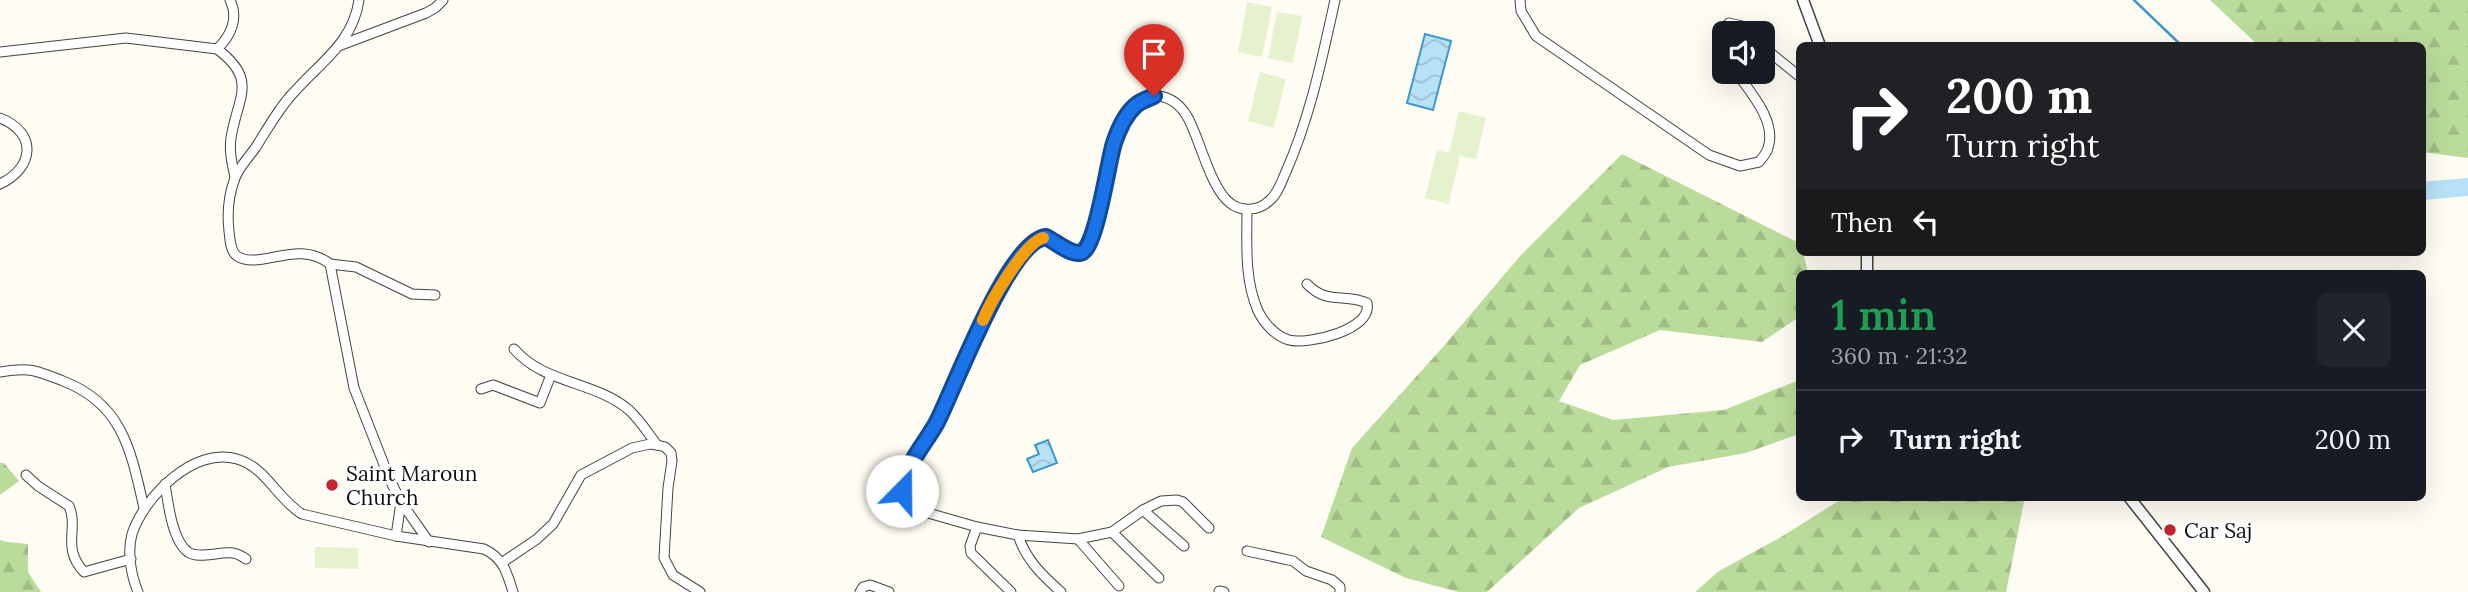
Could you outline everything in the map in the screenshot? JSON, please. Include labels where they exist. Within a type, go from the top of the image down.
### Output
[{"type":"street","points":[[217,50],[233,26],[235,14],[230,0]]},
{"type":"street","points":[[359,0],[341,45],[294,92],[235,177],[230,200],[229,228],[233,251],[238,256],[249,259],[291,253],[311,254],[330,264],[356,267],[412,294],[435,295]]},
{"type":"street","points":[[341,45],[426,13],[443,0]]},
{"type":"street","points":[[1209,528],[1183,502],[1177,500],[1161,501],[1112,532],[1078,538],[1018,535],[977,527],[908,506],[902,497],[903,484],[936,424],[992,300],[1018,262],[1040,238],[1046,237],[1073,253],[1083,253],[1088,247],[1113,145],[1121,126],[1135,106],[1154,96],[1177,104],[1187,116],[1222,196],[1238,208],[1247,210],[1269,202],[1291,160],[1314,94],[1335,0]]},
{"type":"street","points":[[1520,0],[1521,11],[1536,36],[1709,155],[1740,166],[1759,162],[1768,148],[1769,130],[1759,104],[1745,84]]},
{"type":"street","points":[[1803,0],[1819,42]]},
{"type":"street","points":[[0,52],[126,38],[217,50],[230,58],[244,80],[241,102],[231,135],[235,177]]},
{"type":"street","points":[[1775,57],[1796,74]]},
{"type":"street","points":[[0,118],[17,128],[27,145],[27,157],[22,169],[12,179],[0,184]]},
{"type":"street","points":[[1247,210],[1247,261],[1251,287],[1259,312],[1271,329],[1291,341],[1312,340],[1348,329],[1366,317],[1367,303],[1326,298],[1307,284]]},
{"type":"street","points":[[330,264],[354,388],[401,502],[429,541]]},
{"type":"street","points":[[514,349],[524,361],[551,375],[603,394],[628,409],[657,444]]},
{"type":"street","points":[[0,372],[33,369],[79,387],[97,399],[114,419],[129,450],[135,464],[144,508]]},
{"type":"street","points":[[481,388],[493,385],[540,403],[551,375]]},
{"type":"street","points":[[503,562],[553,524],[581,475],[632,448],[657,444],[666,447],[671,453],[672,461],[664,558],[673,575],[700,592]]},
{"type":"street","points":[[138,592],[131,559],[132,536],[144,508],[165,485],[196,463],[210,458],[238,459],[264,475],[290,506],[302,514],[396,536],[484,549],[503,562],[513,592]]},
{"type":"street","points":[[26,475],[69,506],[72,516],[70,543],[73,555],[84,572],[131,559]]},
{"type":"street","points":[[165,485],[172,522],[179,541],[187,551],[195,555],[233,553],[246,559]]},
{"type":"street","points":[[2132,501],[2204,592]]},
{"type":"street","points":[[396,536],[401,502]]},
{"type":"street","points":[[1143,510],[1184,546]]},
{"type":"street","points":[[977,527],[970,546],[971,553],[1011,592]]},
{"type":"street","points":[[1112,532],[1158,578]]},
{"type":"street","points":[[1018,535],[1028,558],[1061,592]]},
{"type":"street","points":[[1078,538],[1119,586]]},
{"type":"street","points":[[1247,551],[1297,563],[1306,571],[1337,583],[1340,592]]},
{"type":"street","points":[[860,592],[863,587],[870,585],[890,592]]},
{"type":"green space","points":[[2210,0],[2468,0],[2468,158],[2426,153],[2426,42],[2255,42]]},
{"type":"green space","points":[[1247,2],[1272,7],[1262,57],[1238,52]]},
{"type":"green space","points":[[1277,12],[1302,16],[1293,63],[1268,58]]},
{"type":"green space","points":[[1260,72],[1286,79],[1274,128],[1248,121]]},
{"type":"green space","points":[[1459,111],[1486,118],[1476,159],[1460,156],[1449,204],[1425,198],[1437,150],[1449,153]]},
{"type":"green space","points":[[1622,154],[1796,241],[1796,256],[1804,256],[1807,270],[1796,270],[1796,319],[1762,342],[1660,330],[1580,365],[1559,401],[1613,420],[1724,410],[1796,381],[1796,435],[1746,453],[1668,467],[1579,508],[1487,592],[1459,592],[1406,578],[1321,537],[1352,448],[1521,255]]},
{"type":"green space","points":[[0,463],[4,463],[19,481],[0,495]]},
{"type":"green space","points":[[1839,501],[2024,501],[2006,592],[1695,592],[1719,571]]},
{"type":"green space","points":[[0,540],[28,544],[28,572],[41,592],[0,592]]},
{"type":"green space","points":[[315,547],[358,548],[358,569],[315,568]]},
{"type":"water","points":[[1425,34],[1451,41],[1433,110],[1407,103]]},
{"type":"water","points":[[1048,440],[1057,463],[1033,472],[1027,459],[1039,454],[1035,445]]},
{"type":"waterway","points":[[2134,0],[2178,42]]},
{"type":"waterway","points":[[2426,191],[2468,187]]},
{"type":"slow traffic","points":[[983,320],[992,300],[1018,262],[1036,240],[1043,238]]},
{"type":"place","name":"Saint Maroun Church","points":[[332,485]]},
{"type":"place","name":"Car Saj","points":[[2170,530]]},
{"type":"route","points":[[902,491],[907,472],[936,424],[992,300],[1036,240],[1046,237],[1073,253],[1087,250],[1113,145],[1121,126],[1135,106],[1154,96]]}]
